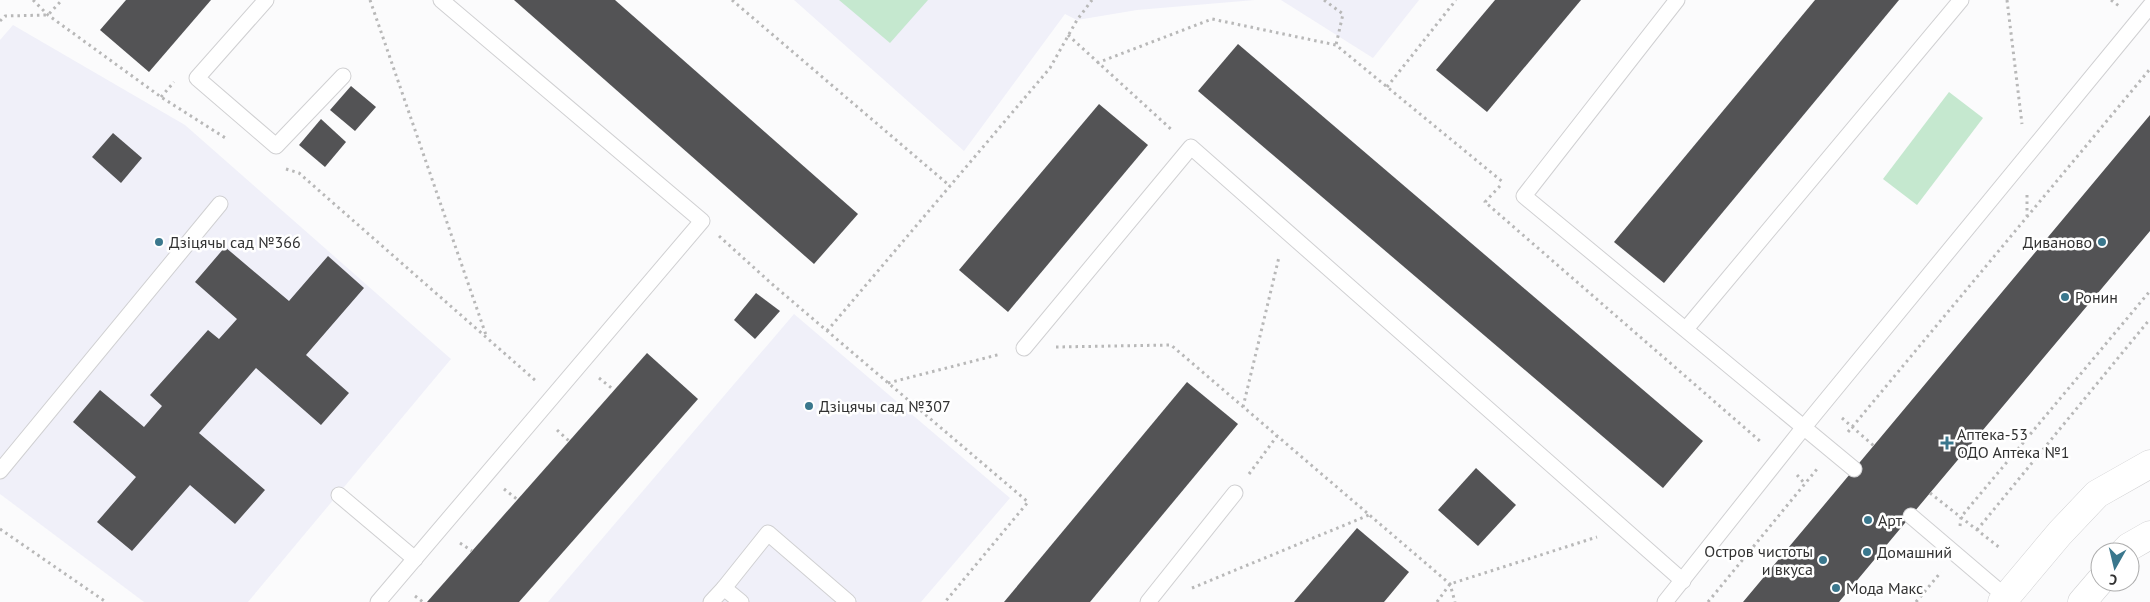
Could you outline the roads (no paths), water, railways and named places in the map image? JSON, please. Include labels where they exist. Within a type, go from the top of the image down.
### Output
[{"type":"main road","points":[[2004,599],[2060,533],[2097,494],[2150,464]]},
{"type":"main road","points":[[2138,542],[2150,535]]},
{"type":"main road","points":[[2082,602],[2091,592]]},
{"type":"lane","points":[[266,0],[196,78],[276,146],[343,76]]},
{"type":"lane","points":[[378,602],[702,221],[441,0]]},
{"type":"lane","points":[[1677,0],[1524,196],[1854,469]]},
{"type":"lane","points":[[1686,329],[1961,0]]},
{"type":"lane","points":[[1666,602],[1804,427],[2150,6]]},
{"type":"lane","points":[[1024,348],[1191,147],[1683,581]]},
{"type":"lane","points":[[0,471],[220,204]]},
{"type":"lane","points":[[1148,602],[1235,493]]},
{"type":"lane","points":[[339,495],[415,559]]},
{"type":"lane","points":[[1911,516],[1956,554],[2004,599]]},
{"type":"lane","points":[[711,602],[768,533],[848,602]]},
{"type":"lane","points":[[724,588],[741,602]]},
{"type":"place","name":"Дзіцячы сад №366","points":[[159,242]]},
{"type":"place","name":"Диваново","points":[[2102,242]]},
{"type":"place","name":"Ронин","points":[[2065,297]]},
{"type":"place","name":"Дзіцячы сад №307","points":[[809,406]]},
{"type":"place","name":"Аптека-53 ОДО Аптека №1","points":[[1947,443]]},
{"type":"place","name":"Арт","points":[[1868,520]]},
{"type":"place","name":"Домашний","points":[[1867,552]]},
{"type":"place","name":"Остров чистоты и вкуса","points":[[1823,560]]},
{"type":"place","name":"Мода Макс","points":[[1836,588]]}]
